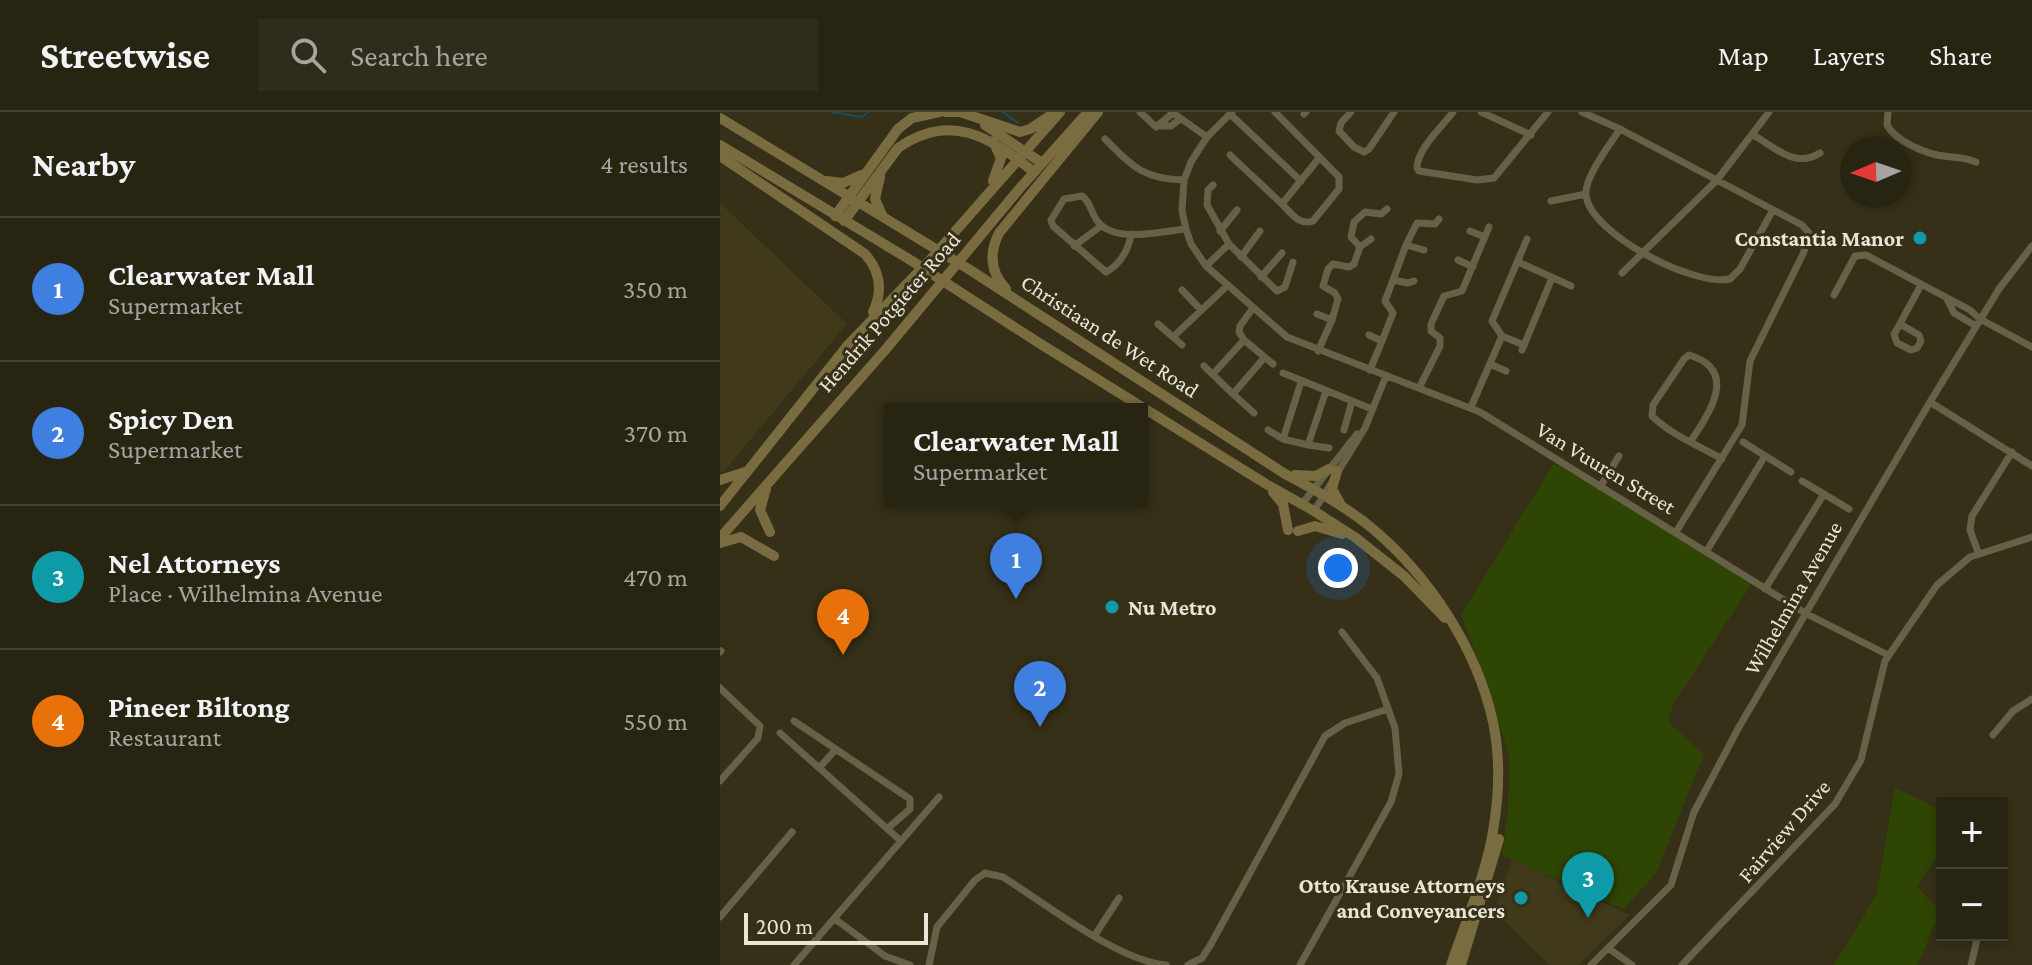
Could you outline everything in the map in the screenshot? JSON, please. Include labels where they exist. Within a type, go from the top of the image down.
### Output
[{"type":"main road","points":[[840,219],[866,172],[898,129],[912,118],[960,112],[1020,132],[1057,112]]},
{"type":"main road","name":"Hendrik Potgieter Road","points":[[720,506],[847,346],[930,260],[1057,112]]},
{"type":"main road","name":"Hendrik Potgieter Road","points":[[720,541],[775,473],[886,349],[1088,112]]},
{"type":"main road","points":[[1038,313],[1003,286],[995,274],[992,261],[995,242],[1008,221],[1098,112]]},
{"type":"main road","points":[[974,117],[1038,167]]},
{"type":"main road","name":"Christiaan de Wet Road","points":[[720,118],[967,268],[1285,474],[1317,491],[1371,527],[1412,566],[1442,605],[1471,661],[1494,725],[1497,747],[1497,800],[1491,846],[1451,965]]},
{"type":"main road","points":[[854,198],[909,137],[931,126],[955,122],[981,132],[1022,155]]},
{"type":"main road","points":[[986,196],[1001,158],[992,139]]},
{"type":"main road","name":"Christiaan de Wet Road","points":[[720,145],[1137,403]]},
{"type":"main road","points":[[720,156],[846,239],[871,261],[880,285],[877,303],[847,346]]},
{"type":"main road","points":[[883,217],[877,207],[875,192],[886,164]]},
{"type":"main road","points":[[819,180],[843,183],[866,172]]},
{"type":"main road","name":"Christiaan de Wet Road","points":[[1148,410],[1356,538],[1404,576],[1450,622]]},
{"type":"main road","points":[[720,480],[752,469]]},
{"type":"main road","points":[[1285,474],[1311,477],[1333,470],[1333,493],[1347,511]]},
{"type":"main road","points":[[770,532],[762,518],[760,505],[775,473]]},
{"type":"main road","points":[[1266,484],[1283,504],[1293,531],[1320,526],[1356,538]]},
{"type":"main road","points":[[720,541],[741,537],[774,556]]},
{"type":"main road","name":"Christiaan de Wet Road","points":[[1461,965],[1498,846],[1504,778],[1497,747]]},
{"type":"street","points":[[1140,112],[1154,126],[1171,126],[1180,119]]},
{"type":"street","points":[[1230,155],[1298,219],[1309,223],[1313,221],[1339,189],[1340,179],[1275,112]]},
{"type":"street","points":[[1351,112],[1338,127],[1339,131],[1360,152],[1364,152],[1394,112]]},
{"type":"street","points":[[1453,112],[1417,161],[1419,171],[1477,180],[1494,178],[1548,112]]},
{"type":"street","points":[[1481,112],[1531,135]]},
{"type":"street","points":[[1582,112],[1597,115],[1809,231],[1810,239],[1750,361],[1745,384],[1744,417],[1722,459],[1676,532]]},
{"type":"street","points":[[1622,273],[1717,180],[1769,112]]},
{"type":"street","points":[[1888,112],[1887,125],[1896,136],[1935,155],[1963,156],[1976,162]]},
{"type":"street","points":[[1161,126],[1173,113],[1207,137]]},
{"type":"street","points":[[1229,244],[1206,266],[1191,244],[1182,211],[1184,180],[1191,162],[1207,137],[1231,113],[1301,181]]},
{"type":"street","points":[[1620,129],[1589,179],[1586,194],[1595,215],[1660,262],[1722,280],[1730,279],[1740,269],[1773,210]]},
{"type":"street","points":[[1752,134],[1798,160],[1820,153]]},
{"type":"street","points":[[1105,139],[1127,163],[1147,175],[1184,180]]},
{"type":"street","points":[[1282,204],[1319,158]]},
{"type":"street","points":[[1213,185],[1208,190],[1206,200],[1220,231],[1275,291],[1282,291],[1293,262]]},
{"type":"street","points":[[1551,201],[1586,194]]},
{"type":"street","points":[[1131,234],[1127,251],[1109,272],[1104,271],[1052,224],[1052,217],[1064,199],[1086,197],[1096,220],[1112,232],[1131,234],[1186,229]]},
{"type":"street","points":[[1360,247],[1351,237],[1354,222],[1365,212],[1381,214],[1387,209]]},
{"type":"street","points":[[1220,231],[1237,210]]},
{"type":"street","points":[[1370,370],[1393,313],[1385,301],[1406,245],[1417,223],[1435,224],[1439,219]]},
{"type":"street","points":[[1074,246],[1101,226]]},
{"type":"street","points":[[1419,388],[1440,346],[1440,338],[1431,328],[1437,310],[1446,294],[1462,291],[1489,227]]},
{"type":"street","points":[[1241,257],[1260,231]]},
{"type":"street","points":[[1470,231],[1485,237]]},
{"type":"street","points":[[1318,351],[1338,299],[1335,293],[1323,286],[1328,269],[1336,263],[1352,266],[1360,247],[1371,239]]},
{"type":"street","points":[[1527,239],[1492,321],[1502,336],[1523,347],[1552,278]]},
{"type":"street","points":[[1406,245],[1424,250]]},
{"type":"street","name":"Wilhelmina Avenue","points":[[1591,965],[1671,885],[1702,794],[1930,402],[1999,289],[2032,246]]},
{"type":"street","points":[[1261,277],[1282,253]]},
{"type":"street","points":[[1834,295],[1857,255],[1866,255],[1945,298],[1954,313],[2032,347]]},
{"type":"street","points":[[1458,260],[1473,267]]},
{"type":"street","points":[[1518,262],[1571,286]]},
{"type":"street","name":"Van Vuuren Street","points":[[1206,266],[1291,340],[1471,407],[1805,613],[1888,655]]},
{"type":"street","points":[[1393,280],[1414,281]]},
{"type":"street","points":[[1173,337],[1228,285]]},
{"type":"street","points":[[1900,324],[1921,285]]},
{"type":"street","points":[[1182,290],[1201,310]]},
{"type":"street","points":[[1253,308],[1239,332],[1273,364]]},
{"type":"street","points":[[1317,314],[1332,320]]},
{"type":"street","points":[[1158,324],[1182,345]]},
{"type":"street","points":[[1369,335],[1382,341]]},
{"type":"street","points":[[1471,407],[1502,336]]},
{"type":"street","points":[[1213,374],[1244,340]]},
{"type":"street","points":[[1691,441],[1715,400],[1716,376],[1711,366],[1689,355],[1651,412],[1655,419],[1691,441],[1722,459]]},
{"type":"street","points":[[1233,394],[1264,358]]},
{"type":"street","points":[[1490,364],[1506,371]]},
{"type":"street","points":[[1204,366],[1254,413]]},
{"type":"street","points":[[1283,373],[1372,409]]},
{"type":"street","points":[[1302,504],[1317,491],[1366,424],[1386,376]]},
{"type":"street","points":[[1283,439],[1301,382]]},
{"type":"street","points":[[1308,445],[1326,391]]},
{"type":"street","points":[[1344,430],[1352,401]]},
{"type":"street","points":[[1930,402],[2032,466]]},
{"type":"street","points":[[1268,430],[1283,439],[1329,448]]},
{"type":"street","points":[[1743,442],[1791,472]]},
{"type":"street","points":[[1978,552],[1970,530],[1972,516],[2012,452]]},
{"type":"street","points":[[1600,487],[1619,456]]},
{"type":"street","points":[[1706,552],[1765,456]]},
{"type":"street","points":[[1802,481],[1849,509]]},
{"type":"street","points":[[1314,511],[1317,491]]},
{"type":"street","points":[[1765,589],[1824,494]]},
{"type":"street","name":"Fairview Drive","points":[[1682,965],[1835,804],[1861,760],[1888,655],[1937,585],[1954,568],[1978,552],[2032,537]]},
{"type":"street","points":[[1300,965],[1391,802],[1399,774],[1395,728],[1377,678],[1342,632]]},
{"type":"street","points":[[720,688],[757,721],[760,732],[720,781]]},
{"type":"street","points":[[1993,735],[2013,711],[2032,699]]},
{"type":"street","points":[[1188,965],[1202,958],[1325,736],[1345,723],[1388,709]]},
{"type":"street","points":[[794,721],[910,799],[910,809],[897,833],[835,919],[794,965]]},
{"type":"street","points":[[780,733],[897,833]]},
{"type":"street","points":[[820,767],[836,749]]},
{"type":"street","points":[[897,833],[939,797]]},
{"type":"street","points":[[720,917],[792,832]]},
{"type":"street","points":[[929,965],[935,933],[941,921],[975,880],[985,873],[1003,877],[1117,950],[1142,961],[1166,965]]},
{"type":"street","points":[[1095,935],[1119,898]]},
{"type":"street","points":[[835,919],[885,956],[910,965]]},
{"type":"street","points":[[1971,965],[1977,941]]},
{"type":"street","points":[[1608,948],[1632,965]]},
{"type":"shaded area","points":[[720,203],[847,324],[720,472]]},
{"type":"shaded area","points":[[1512,859],[1630,915],[1578,965],[1550,965],[1495,912]]},
{"type":"green space","points":[[1554,463],[1676,532],[1751,585],[1673,704],[1668,722],[1704,754],[1656,873],[1624,909],[1502,855],[1508,809],[1509,756],[1488,686],[1461,615]]},
{"type":"green space","points":[[1895,788],[1936,807],[1936,857],[1917,886],[1936,907],[1936,921],[1918,965],[1834,965],[1876,896]]},
{"type":"waterway","points":[[832,112],[862,117],[868,112]]},
{"type":"waterway","points":[[1003,112],[1018,123]]},
{"type":"place","name":"Constantia Manor","points":[[1920,238]]},
{"type":"place","name":"Clearwater Mall","points":[[1016,599]]},
{"type":"place","name":"Nu Metro","points":[[1112,607]]},
{"type":"place","name":"Pineer Biltong","points":[[843,655]]},
{"type":"place","name":"Spicy Den","points":[[1040,727]]},
{"type":"place","name":"Otto Krause Attorneys and Conveyancers","points":[[1521,898]]},
{"type":"place","name":"Nel Attorneys","points":[[1588,918]]}]
